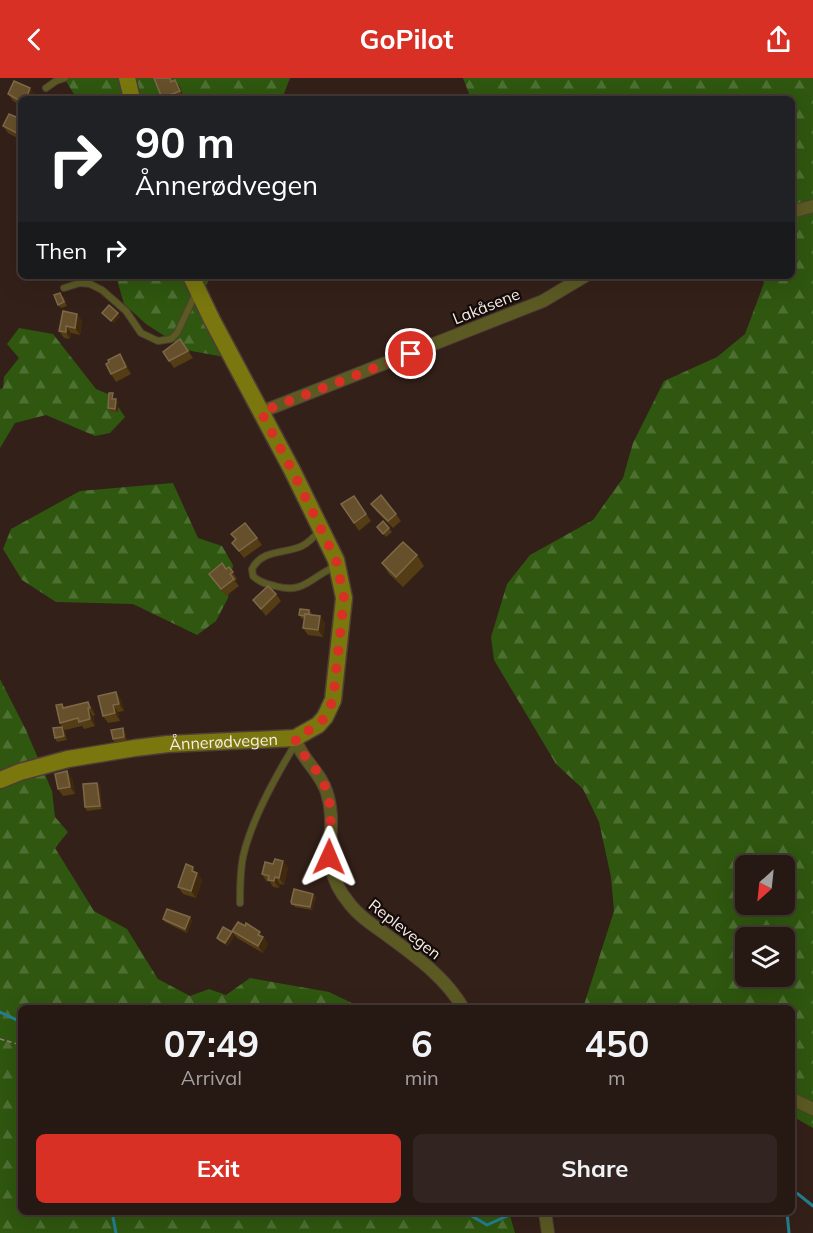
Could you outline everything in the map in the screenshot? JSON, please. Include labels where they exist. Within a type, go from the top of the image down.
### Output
[{"type":"main road","points":[[127,78],[131,96]]},
{"type":"main road","name":"Ånnerødvegen","points":[[0,780],[57,762],[135,748],[168,744],[296,740],[318,725],[325,717],[333,700],[344,598],[338,566],[292,470],[194,283]]},
{"type":"street","points":[[795,211],[813,206]]},
{"type":"street","name":"Lakåsene","points":[[261,412],[543,301],[580,279]]},
{"type":"street","name":"Replevegen","points":[[296,740],[321,778],[328,795],[331,812],[330,864],[340,890],[358,913],[446,982],[461,1005]]},
{"type":"street","points":[[795,1100],[813,1109]]},
{"type":"street","points":[[546,1215],[548,1233]]},
{"type":"lane","points":[[46,88],[65,78]]},
{"type":"lane","points":[[64,288],[80,283],[90,284],[102,290],[126,311],[141,333],[158,341],[171,339],[177,333],[194,283]]},
{"type":"lane","points":[[321,530],[302,546],[274,552],[258,560],[252,569],[253,576],[278,588],[295,589],[338,566]]},
{"type":"lane","points":[[240,903],[244,855],[270,789],[296,740]]},
{"type":"path","points":[[0,1039],[18,1044]]},
{"type":"green space","points":[[64,78],[290,78],[283,96],[75,96]]},
{"type":"green space","points":[[463,78],[813,78],[813,1128],[795,1118],[795,1005],[584,1005],[614,911],[611,877],[599,822],[583,789],[556,764],[494,660],[491,637],[507,584],[530,555],[593,520],[623,478],[633,443],[664,381],[717,357],[745,334],[764,283],[762,279],[795,279],[795,96],[470,96]]},
{"type":"green space","points":[[117,279],[210,279],[202,294],[230,358],[186,350],[146,324],[124,304]]},
{"type":"green space","points":[[19,328],[53,334],[96,389],[110,395],[125,417],[110,433],[95,436],[46,415],[15,423],[0,448],[0,389],[3,388],[4,377],[19,358],[7,344]]},
{"type":"green space","points":[[173,483],[198,538],[222,546],[233,565],[228,598],[216,621],[197,635],[133,604],[56,602],[22,580],[3,549],[11,529],[80,491]]},
{"type":"green space","points":[[0,679],[26,730],[52,791],[55,817],[68,832],[55,848],[94,911],[127,929],[158,979],[190,996],[209,989],[226,995],[250,978],[329,992],[356,1005],[18,1005],[18,1215],[510,1215],[515,1233],[0,1233]]},
{"type":"building","points":[[154,78],[170,78],[171,82],[175,80],[180,91],[161,96]]},
{"type":"building","points":[[14,81],[30,88],[27,96],[18,96],[18,100],[8,94]]},
{"type":"building","points":[[9,114],[18,118],[18,134],[3,126]]},
{"type":"building","points":[[60,293],[64,302],[58,305],[54,295]]},
{"type":"building","points":[[109,305],[118,313],[111,321],[102,313]]},
{"type":"building","points":[[63,311],[77,314],[75,328],[66,326],[66,332],[59,331]]},
{"type":"building","points":[[180,339],[188,351],[169,361],[163,352]]},
{"type":"building","points":[[120,354],[126,367],[111,374],[106,364],[108,360]]},
{"type":"building","points":[[109,393],[113,393],[112,399],[116,399],[115,409],[108,408]]},
{"type":"building","points":[[381,495],[396,514],[388,521],[371,504]]},
{"type":"building","points":[[354,496],[366,514],[354,523],[341,504]]},
{"type":"building","points":[[383,521],[389,528],[383,534],[377,527]]},
{"type":"building","points":[[245,523],[257,538],[239,551],[232,543],[236,539],[231,534]]},
{"type":"building","points":[[403,542],[417,555],[396,577],[382,563]]},
{"type":"building","points":[[222,563],[226,569],[229,567],[233,572],[230,574],[234,579],[221,589],[209,574]]},
{"type":"building","points":[[268,586],[276,594],[261,609],[253,600]]},
{"type":"building","points":[[300,609],[309,610],[309,615],[299,615]]},
{"type":"building","points":[[305,614],[320,616],[318,630],[303,628]]},
{"type":"building","points":[[116,692],[119,704],[113,705],[115,713],[103,716],[98,696]]},
{"type":"building","points":[[88,702],[90,719],[79,722],[78,718],[60,723],[56,705],[62,704],[63,708]]},
{"type":"building","points":[[62,727],[64,736],[55,738],[53,728]]},
{"type":"building","points":[[123,728],[124,737],[113,739],[111,730]]},
{"type":"building","points":[[67,771],[70,787],[58,789],[55,774]]},
{"type":"building","points":[[97,783],[100,806],[85,807],[83,784]]},
{"type":"building","points":[[275,859],[283,861],[279,878],[275,877],[274,881],[268,880],[269,876],[262,874],[265,862],[273,864]]},
{"type":"building","points":[[186,864],[193,867],[192,871],[197,873],[191,891],[178,887]]},
{"type":"building","points":[[294,889],[313,894],[310,907],[292,904]]},
{"type":"building","points":[[167,909],[190,917],[185,929],[163,919]]},
{"type":"building","points":[[238,922],[245,926],[246,923],[260,932],[258,935],[263,937],[258,946],[232,931]]},
{"type":"building","points":[[223,927],[232,932],[225,943],[217,938]]},
{"type":"waterway","points":[[0,1012],[18,1021]]},
{"type":"waterway","points":[[795,1193],[813,1206]]},
{"type":"waterway","points":[[113,1215],[116,1233]]},
{"type":"waterway","points":[[470,1215],[487,1225],[509,1215]]},
{"type":"waterway","points":[[787,1215],[789,1233]]},
{"type":"route","points":[[329,857],[331,812],[328,795],[321,778],[300,750],[295,738],[318,725],[325,717],[333,700],[344,598],[336,560],[261,412],[411,354]]}]
